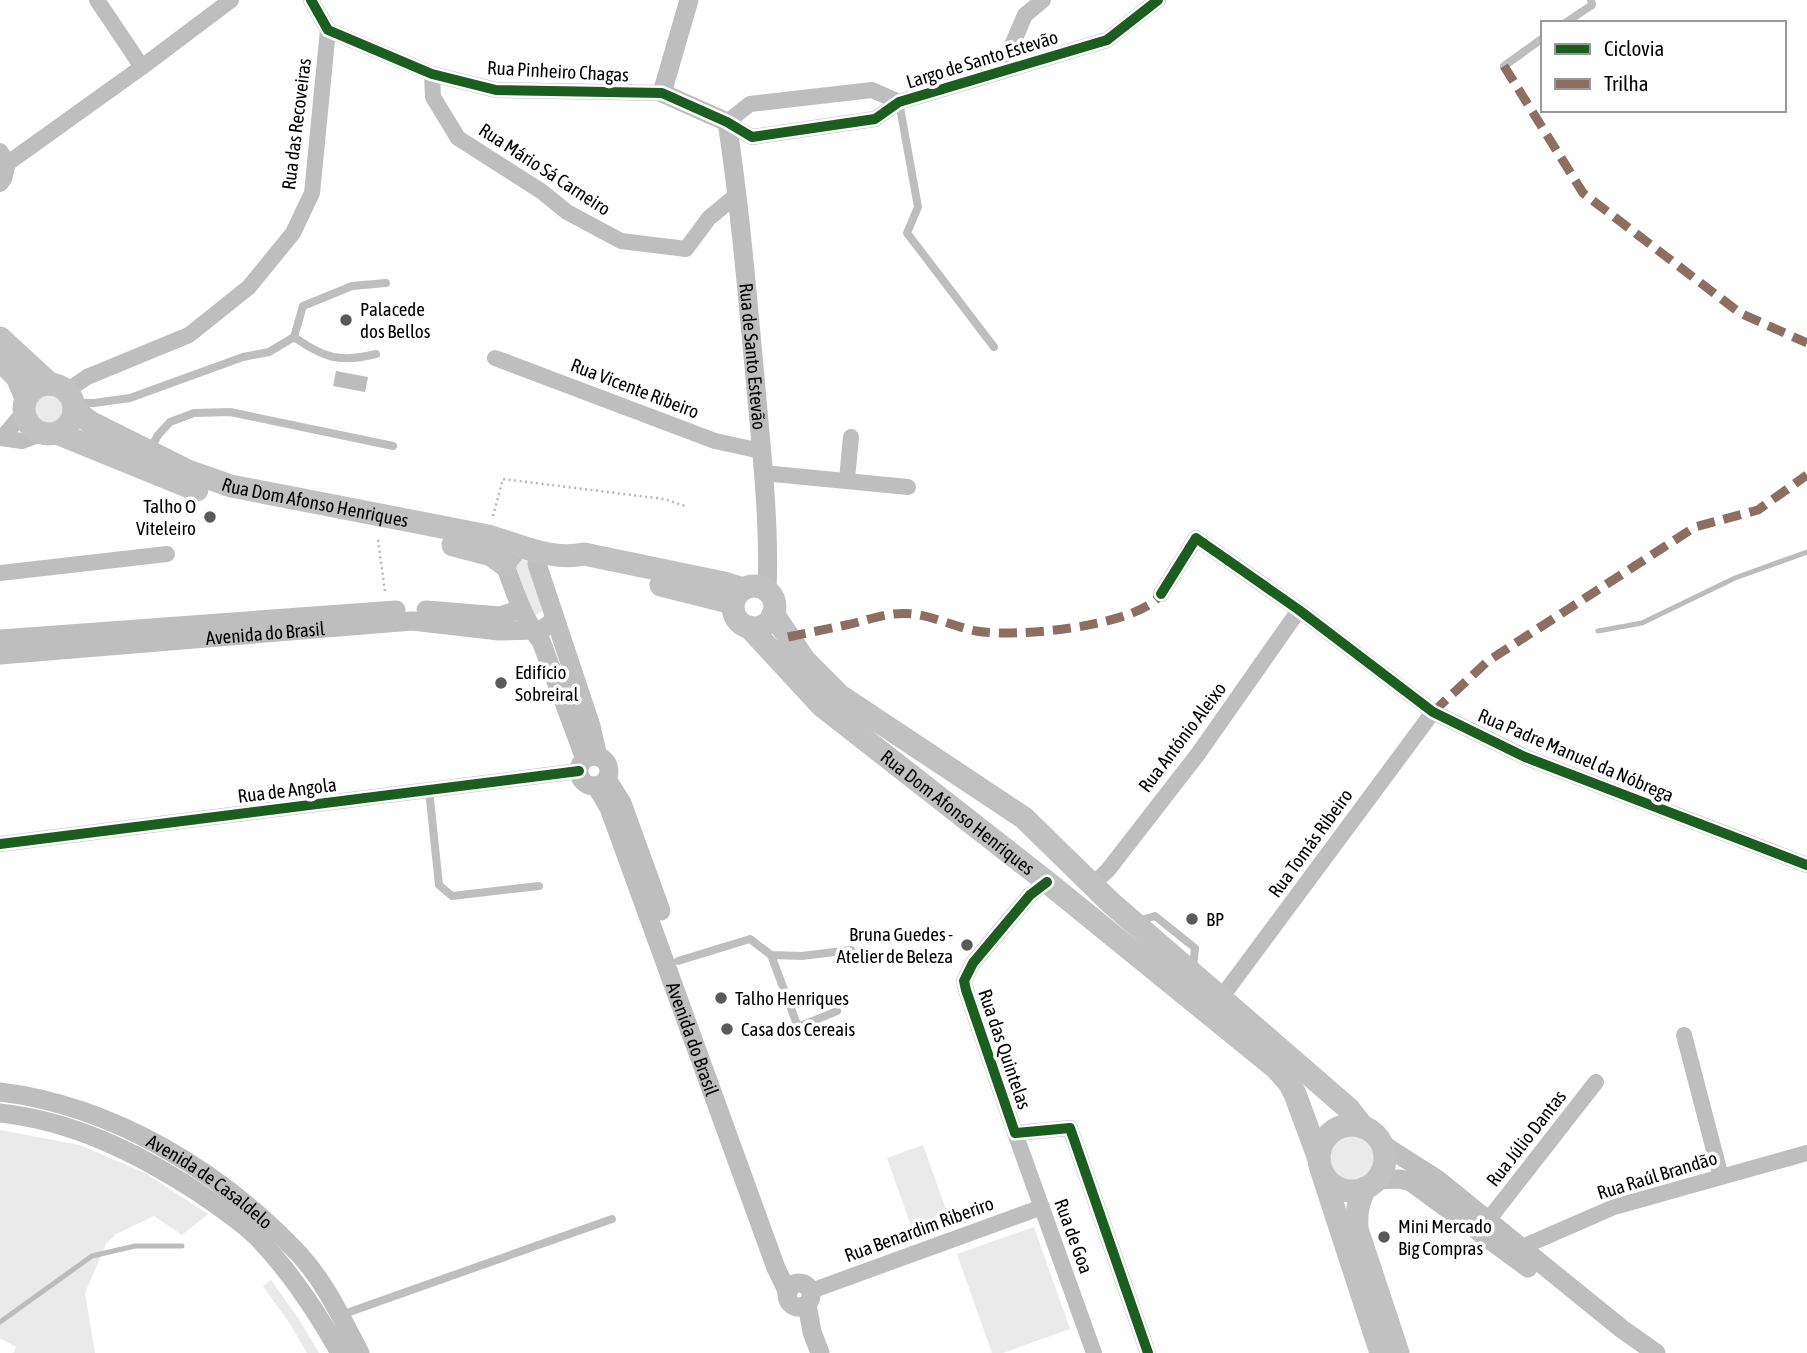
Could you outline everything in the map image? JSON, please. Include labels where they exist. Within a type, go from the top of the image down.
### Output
[{"type":"main road","name":"Rua Dom Afonso Henriques","points":[[0,338],[90,422],[188,471],[231,486],[488,536],[529,550],[569,557],[580,566],[738,596],[755,586],[767,591],[774,602],[773,614],[805,660],[839,695],[1017,813],[1037,829],[1110,902],[1192,974],[1215,1006],[1290,1084],[1328,1180],[1345,1190],[1371,1184]]},
{"type":"main road","name":"Rua Dom Afonso Henriques","points":[[0,360],[17,377],[30,426],[222,499],[476,549],[505,565]]},
{"type":"main road","points":[[25,405],[36,387],[66,397],[69,424],[50,433]]},
{"type":"main road","name":"Rua Dom Afonso Henriques","points":[[738,596],[735,616],[743,625],[749,627],[822,706],[1043,878],[1091,919],[1215,1006],[1349,1109],[1363,1127],[1382,1144]]},
{"type":"main road","points":[[749,627],[761,626],[771,620],[773,614]]},
{"type":"main road","points":[[1043,878],[1044,858],[1059,852]]},
{"type":"main road","points":[[1091,919],[1103,915],[1110,902]]},
{"type":"main road","points":[[1363,1127],[1353,1125],[1333,1131],[1325,1139],[1320,1165],[1381,1353]]},
{"type":"main road","points":[[1382,1144],[1384,1163],[1359,1201],[1356,1216],[1357,1229],[1398,1353]]},
{"type":"street","points":[[97,0],[142,67]]},
{"type":"street","points":[[0,184],[4,179],[3,159],[142,67],[231,0]]},
{"type":"street","points":[[311,0],[328,30]]},
{"type":"street","points":[[689,0],[662,93],[727,122]]},
{"type":"street","name":"Largo de Santo Estevão","points":[[1007,69],[1007,57],[1026,15],[1043,0]]},
{"type":"street","name":"Largo de Santo Estevão","points":[[899,102],[872,90],[750,104],[727,122],[752,137],[875,119],[899,102],[1107,40],[1158,0]]},
{"type":"street","name":"Rua Pinheiro Chagas","points":[[328,30],[432,74],[496,90],[662,93]]},
{"type":"street","name":"Rua das Recoveiras","points":[[66,397],[87,377],[189,335],[249,287],[293,233],[312,193],[328,30]]},
{"type":"street","name":"Rua Mário Sá Carneiro","points":[[432,74],[433,97],[458,138],[541,191],[567,212],[621,241],[686,249],[709,218],[738,194]]},
{"type":"street","name":"Rua de Santo Estevão","points":[[727,122],[738,194],[763,473],[768,543],[767,591]]},
{"type":"street","name":"Rua Vicente Ribeiro","points":[[495,358],[715,441],[761,451]]},
{"type":"street","points":[[25,405],[1,438],[22,441],[50,433]]},
{"type":"street","points":[[847,480],[851,437]]},
{"type":"street","points":[[763,473],[908,487]]},
{"type":"street","name":"Rua Padre Manuel da Nóbrega","points":[[1161,594],[1196,538],[1299,610],[1433,712],[1525,757],[1807,865]]},
{"type":"street","points":[[505,565],[511,556],[529,550]]},
{"type":"street","name":"Avenida do Brasil","points":[[529,550],[537,564],[591,726],[584,782],[601,783],[622,803],[820,1353]]},
{"type":"street","points":[[0,573],[167,554]]},
{"type":"street","name":"Avenida do Brasil","points":[[505,565],[521,610],[541,641],[587,762]]},
{"type":"street","name":"Avenida do Brasil","points":[[0,639],[347,612],[413,609],[500,616],[521,610]]},
{"type":"street","name":"Rua António Aleixo","points":[[1093,884],[1108,870],[1198,754],[1299,610]]},
{"type":"street","name":"Avenida do Brasil","points":[[0,656],[412,621],[499,631],[531,629],[544,628],[554,619]]},
{"type":"street","name":"Rua Tomás Ribeiro","points":[[1215,1006],[1433,712]]},
{"type":"street","name":"Avenida do Brasil","points":[[587,762],[608,768],[601,783],[609,808],[775,1268],[799,1296],[800,1336],[807,1353]]},
{"type":"street","name":"Rua de Angola","points":[[0,844],[429,790],[587,762]]},
{"type":"street","name":"Rua das Quintelas","points":[[1043,878],[973,963],[964,981],[1015,1133],[1070,1128],[1148,1353]]},
{"type":"street","points":[[1684,1035],[1721,1177]]},
{"type":"street","name":"Rua Júlio Dantas","points":[[1489,1219],[1596,1082]]},
{"type":"street","name":"Avenida de Casaldelo","points":[[0,1093],[31,1096],[94,1115],[144,1138],[192,1165],[231,1193],[299,1254],[322,1284],[360,1353]]},
{"type":"street","name":"Avenida de Casaldelo","points":[[0,1113],[25,1116],[88,1133],[135,1155],[221,1208],[254,1234],[284,1267],[305,1295],[340,1353]]},
{"type":"street","name":"Rua de Goa","points":[[1015,1133],[1094,1353]]},
{"type":"street","name":"Rua Dom Afonso Henriques","points":[[1382,1144],[1437,1179],[1489,1219],[1515,1250],[1634,1353]]},
{"type":"street","name":"Rua Raúl Brandão","points":[[1515,1250],[1614,1207],[1807,1153]]},
{"type":"street","name":"Rua Dom Afonso Henriques","points":[[1371,1184],[1400,1179],[1411,1182],[1515,1250],[1656,1353]]},
{"type":"street","name":"Rua Benardim Riberiro","points":[[799,1296],[1042,1207]]},
{"type":"lane","points":[[1568,21],[1592,5],[1591,0]]},
{"type":"lane","points":[[1504,66],[1541,39]]},
{"type":"lane","points":[[899,102],[918,207],[907,233],[994,347]]},
{"type":"lane","points":[[66,397],[94,403],[130,397],[243,357],[269,352],[295,337],[303,306],[352,286],[386,283]]},
{"type":"lane","points":[[295,337],[316,352],[351,360],[376,354]]},
{"type":"lane","points":[[150,451],[158,435],[170,422],[194,412],[230,412],[393,446]]},
{"type":"lane","points":[[429,790],[439,885],[452,896],[539,886]]},
{"type":"lane","points":[[678,961],[750,939],[771,955],[798,1027],[837,1011]]},
{"type":"lane","points":[[771,955],[802,956],[851,950]]},
{"type":"lane","points":[[341,1315],[612,1219]]},
{"type":"path","points":[[490,526],[503,479],[664,499],[685,506]]},
{"type":"path","points":[[378,540],[386,597]]},
{"type":"shaded area","points":[[336,371],[368,377],[365,392],[333,386]]},
{"type":"shaded area","points":[[49,394],[60,398],[64,409],[60,420],[49,424],[38,420],[34,409],[38,398]]},
{"type":"shaded area","points":[[521,559],[529,562],[544,610],[536,615],[532,612],[516,567]]},
{"type":"shaded area","points":[[0,1130],[80,1145],[145,1173],[208,1214],[182,1235],[154,1216],[116,1234],[106,1244],[85,1293],[95,1353],[13,1353],[16,1347],[0,1338]]},
{"type":"shaded area","points":[[1353,1134],[1370,1141],[1377,1158],[1370,1175],[1353,1182],[1336,1175],[1329,1158],[1336,1141]]},
{"type":"shaded area","points":[[923,1145],[951,1224],[915,1237],[887,1158]]},
{"type":"shaded area","points":[[1034,1227],[1070,1329],[1003,1353],[992,1353],[957,1254]]},
{"type":"shaded area","points":[[271,1280],[319,1353],[307,1353],[263,1286]]},
{"type":"waterway","points":[[1598,631],[1642,623],[1735,578],[1807,552]]},
{"type":"waterway","points":[[0,1322],[92,1256],[135,1246],[182,1246]]},
{"type":"marked path","points":[[1504,66],[1583,193],[1740,313],[1807,343]]},
{"type":"marked path","points":[[1433,712],[1488,661],[1695,527],[1758,510],[1807,475]]},
{"type":"marked path","points":[[788,637],[905,613],[994,633],[1074,628],[1128,615],[1148,605],[1161,594]]},
{"type":"cycle path","points":[[311,0],[328,30],[432,74],[496,90],[662,93],[727,122],[752,137],[875,119],[899,102],[1107,40],[1158,0]]},
{"type":"cycle path","points":[[1161,594],[1196,538],[1299,610],[1433,712],[1525,757],[1807,865]]},
{"type":"cycle path","points":[[0,844],[579,771]]},
{"type":"cycle path","points":[[1047,882],[1030,895],[973,963],[964,981],[1015,1133],[1070,1128],[1148,1353]]},
{"type":"place","name":"Palacede dos Bellos","points":[[346,320]]},
{"type":"place","name":"Talho O Viteleiro","points":[[210,517]]},
{"type":"place","name":"Edifício Sobreiral","points":[[501,683]]},
{"type":"place","name":"BP","points":[[1192,919]]},
{"type":"place","name":"Bruna Guedes - Atelier de Beleza","points":[[967,945]]},
{"type":"place","name":"Talho Henriques","points":[[721,998]]},
{"type":"place","name":"Casa dos Cereais","points":[[727,1029]]},
{"type":"place","name":"Mini Mercado Big Compras","points":[[1384,1237]]}]
